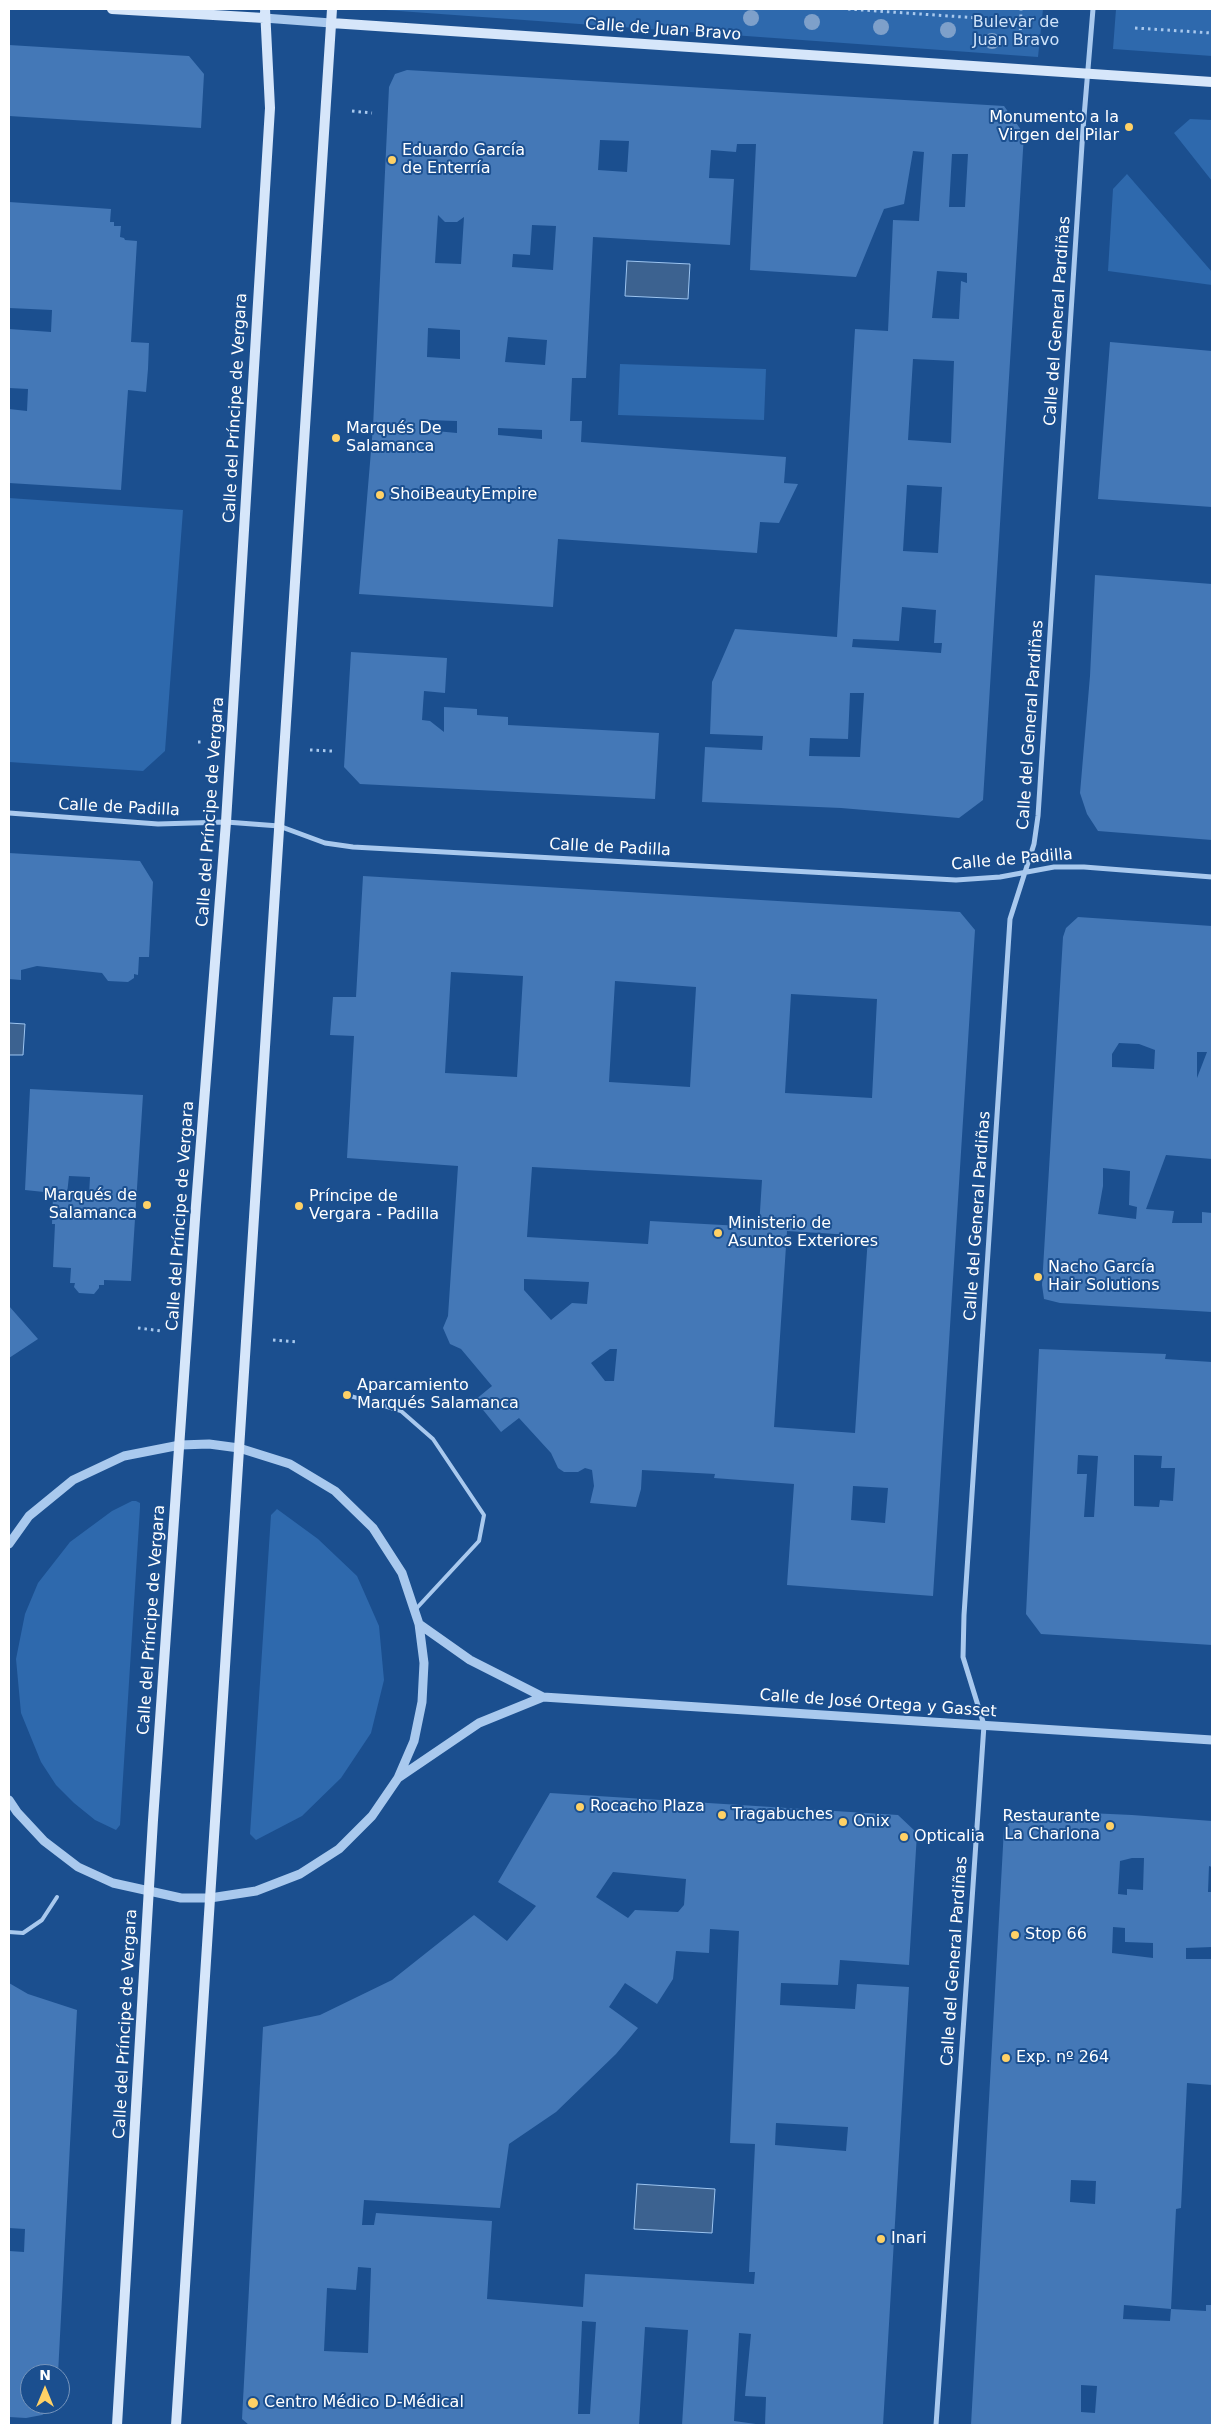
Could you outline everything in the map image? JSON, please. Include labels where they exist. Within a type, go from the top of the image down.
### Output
[{"type":"main road","name":"Calle de Juan Bravo","points":[[112,9],[264,14]]},
{"type":"main road","points":[[176,2425],[332,9]]},
{"type":"main road","name":"Calle del Príncipe de Vergara","points":[[117,2425],[149,1893],[196,1205],[226,822],[270,108],[264,14]]},
{"type":"main road","name":"Calle de Juan Bravo","points":[[331,23],[1212,82]]},
{"type":"street","name":"Calle del General Pardiñas","points":[[936,2425],[984,1725],[963,1657],[964,1615],[1010,919],[1034,844],[1038,816],[1093,9]]},
{"type":"street","name":"Calle de Juan Bravo","points":[[264,14],[331,23]]},
{"type":"street","name":"Calle de Padilla","points":[[9,813],[158,824],[226,822],[279,826],[324,843],[353,847],[956,880],[1000,877],[1054,868],[1084,867],[1212,877]]},
{"type":"street","points":[[9,1544],[29,1516],[73,1480],[124,1456],[180,1445],[209,1444],[239,1448],[290,1464],[335,1491],[373,1528],[402,1573],[419,1624],[424,1663],[422,1702],[414,1741],[398,1778],[372,1816],[339,1849],[300,1874],[256,1891],[210,1898],[181,1898],[149,1893],[113,1883],[78,1867],[44,1841],[17,1812],[9,1800]]},
{"type":"street","name":"Calle de José Ortega y Gasset","points":[[419,1624],[470,1660],[542,1697],[1212,1740]]},
{"type":"street","name":"Calle de José Ortega y Gasset","points":[[398,1778],[479,1723],[542,1697]]},
{"type":"lane","points":[[347,1395],[401,1411],[433,1439],[484,1515],[479,1541],[414,1610]]},
{"type":"lane","points":[[9,1932],[23,1932],[42,1920],[57,1897]]},
{"type":"path","points":[[848,9],[1021,21]]},
{"type":"path","points":[[1019,69],[1021,9]]},
{"type":"path","points":[[1135,28],[1212,33]]},
{"type":"green space","name":"Bulevar de Juan Bravo","points":[[371,9],[1043,9],[1038,57]]},
{"type":"green space","points":[[1116,9],[1212,9],[1212,56],[1113,49]]},
{"type":"green space","points":[[1190,119],[1212,120],[1212,181],[1174,133]]},
{"type":"green space","points":[[1127,174],[1212,272],[1212,285],[1108,271],[1113,189]]},
{"type":"green space","points":[[620,364],[766,369],[764,420],[618,415]]},
{"type":"green space","points":[[9,498],[183,510],[165,751],[143,771],[9,762]]},
{"type":"green space","points":[[132,1501],[140,1503],[140,1508],[120,1825],[116,1830],[95,1820],[74,1803],[56,1785],[41,1762],[21,1713],[16,1659],[25,1614],[38,1583],[70,1542],[112,1511]]},
{"type":"green space","points":[[277,1509],[318,1539],[357,1576],[379,1626],[384,1680],[371,1733],[341,1778],[302,1816],[256,1840],[250,1834],[271,1515]]},
{"type":"shaded area","points":[[627,261],[690,264],[688,299],[625,296]]},
{"type":"shaded area","points":[[9,1023],[25,1024],[23,1055],[9,1055]]},
{"type":"shaded area","points":[[637,2184],[715,2189],[712,2233],[634,2229]]},
{"type":"building","points":[[9,45],[189,56],[204,74],[201,128],[9,116]]},
{"type":"building","points":[[407,70],[1004,106],[1024,134],[983,800],[959,818],[841,808],[702,802],[705,747],[762,750],[763,736],[710,734],[712,682],[735,629],[837,637],[855,329],[888,331],[893,220],[919,221],[924,152],[913,151],[904,204],[884,209],[856,277],[750,270],[756,144],[737,144],[736,152],[711,150],[709,178],[734,179],[730,245],[593,237],[586,378],[572,378],[570,421],[582,421],[581,442],[786,457],[784,483],[798,484],[779,523],[760,522],[757,553],[558,539],[553,607],[359,594],[373,427],[389,87],[395,74]],"holes":[[[600,140],[629,141],[627,172],[598,170]],[[952,154],[968,154],[965,207],[949,207]],[[438,215],[445,222],[457,222],[464,217],[461,264],[435,263]],[[532,225],[556,226],[553,270],[512,267],[513,254],[530,255]],[[937,271],[967,273],[967,283],[961,281],[959,319],[932,318]],[[428,328],[460,330],[460,359],[427,357]],[[508,337],[547,340],[545,365],[505,362]],[[913,359],[954,361],[951,443],[908,440]],[[426,420],[457,421],[457,433],[425,430]],[[498,428],[542,430],[542,439],[498,435]],[[907,485],[942,487],[938,553],[903,551]],[[902,607],[936,610],[934,643],[942,643],[941,653],[852,647],[853,639],[899,641]],[[850,693],[864,693],[860,757],[809,756],[810,738],[848,739]]]},
{"type":"building","points":[[9,202],[111,209],[110,222],[114,222],[114,226],[121,226],[120,237],[125,240],[137,241],[131,342],[149,343],[148,369],[146,392],[128,390],[121,490],[9,483],[9,409],[27,411],[28,389],[9,388],[9,329],[51,332],[52,310],[9,308]]},
{"type":"building","points":[[1110,342],[1212,351],[1212,507],[1098,499]]},
{"type":"building","points":[[1095,575],[1212,584],[1212,840],[1098,831],[1087,814],[1080,793],[1090,676]]},
{"type":"building","points":[[351,652],[447,658],[445,693],[424,691],[422,720],[430,721],[444,732],[444,707],[477,709],[477,715],[508,717],[508,725],[659,733],[655,799],[360,784],[344,767]]},
{"type":"building","points":[[9,853],[140,861],[153,882],[149,957],[139,957],[138,975],[134,974],[134,978],[128,982],[108,981],[102,973],[37,966],[21,970],[21,980],[9,979]]},
{"type":"building","name":"Ministerio de Asuntos Exteriores","points":[[363,876],[960,912],[975,930],[933,1596],[787,1585],[794,1484],[714,1478],[715,1474],[642,1470],[641,1489],[636,1507],[590,1503],[594,1486],[592,1470],[585,1468],[578,1472],[564,1472],[558,1468],[551,1453],[519,1418],[501,1432],[475,1400],[492,1386],[461,1349],[450,1344],[443,1328],[448,1316],[458,1166],[347,1158],[354,1036],[330,1035],[333,997],[356,997]],"holes":[[[451,972],[523,976],[517,1077],[445,1073]],[[615,981],[696,987],[690,1087],[609,1082]],[[791,994],[877,999],[872,1098],[785,1093]],[[532,1167],[762,1180],[759,1227],[650,1221],[648,1244],[527,1237]],[[787,1231],[868,1236],[855,1433],[774,1427]],[[524,1279],[589,1282],[587,1304],[572,1303],[551,1320],[524,1290]],[[610,1349],[617,1349],[614,1381],[605,1381],[591,1363]],[[853,1486],[888,1488],[885,1523],[851,1520]]]},
{"type":"building","points":[[1078,917],[1212,926],[1212,1159],[1166,1155],[1146,1209],[1174,1211],[1172,1223],[1202,1223],[1202,1212],[1212,1213],[1212,1312],[1060,1303],[1044,1299],[1042,1285],[1063,937],[1066,928]],"holes":[[[1119,1043],[1139,1044],[1155,1050],[1154,1069],[1112,1067],[1112,1054]],[[1197,1052],[1207,1052],[1197,1078]],[[1103,1168],[1130,1171],[1129,1205],[1137,1207],[1136,1219],[1098,1214],[1103,1186]]]},
{"type":"building","points":[[30,1089],[143,1095],[131,1281],[104,1280],[104,1285],[99,1285],[94,1294],[79,1293],[74,1287],[75,1283],[70,1283],[71,1268],[53,1267],[55,1224],[52,1224],[53,1196],[63,1196],[63,1194],[25,1190]],"holes":[[[69,1176],[90,1177],[89,1195],[67,1194]]]},
{"type":"building","points":[[9,1306],[38,1339],[9,1358]]},
{"type":"building","points":[[1039,1349],[1166,1354],[1165,1359],[1212,1362],[1212,1645],[1041,1634],[1026,1614]],"holes":[[[1078,1455],[1098,1456],[1094,1517],[1084,1517],[1087,1474],[1077,1474]],[[1134,1455],[1162,1456],[1161,1468],[1175,1468],[1173,1501],[1160,1500],[1159,1507],[1134,1506]]]},
{"type":"building","points":[[550,1793],[898,1815],[917,1833],[909,1965],[840,1960],[838,1985],[781,1983],[780,2005],[855,2009],[857,1984],[909,1987],[883,2425],[765,2425],[766,2397],[745,2396],[751,2334],[739,2333],[734,2421],[763,2425],[682,2425],[688,2330],[645,2327],[639,2425],[249,2425],[242,2419],[263,2027],[320,2015],[392,1980],[474,1915],[507,1941],[536,1906],[498,1882]],"holes":[[[613,1872],[686,1879],[684,1905],[678,1912],[635,1910],[628,1918],[596,1897]],[[710,1929],[739,1931],[730,2143],[755,2144],[749,2272],[755,2272],[754,2284],[585,2274],[583,2307],[487,2299],[492,2221],[376,2213],[374,2225],[362,2225],[364,2200],[500,2208],[509,2144],[556,2112],[616,2054],[638,2028],[609,2007],[625,1983],[657,2004],[673,1979],[676,1951],[709,1953]],[[776,2123],[848,2127],[846,2151],[775,2145]],[[358,2267],[371,2268],[368,2353],[324,2351],[327,2288],[356,2290]],[[582,2321],[596,2322],[590,2414],[578,2414]]]},
{"type":"building","points":[[1023,1810],[1212,1821],[1212,1867],[1209,1866],[1208,1892],[1212,1892],[1212,1947],[1186,1948],[1186,1959],[1212,1959],[1212,2085],[1187,2083],[1181,2208],[1176,2209],[1171,2309],[1206,2311],[1206,2305],[1212,2305],[1212,2425],[971,2425],[1004,1828]],"holes":[[[1144,1858],[1143,1890],[1127,1889],[1127,1895],[1118,1894],[1120,1861]],[[1113,1927],[1125,1928],[1125,1942],[1153,1943],[1153,1958],[1112,1953]],[[1071,2180],[1096,2181],[1095,2204],[1070,2202]],[[1124,2305],[1171,2309],[1170,2321],[1123,2319]],[[1081,2385],[1097,2386],[1095,2413],[1081,2412]]]},
{"type":"building","points":[[9,1983],[28,1994],[77,2010],[59,2364],[20,2364],[20,2414],[44,2414],[26,2418],[9,2417],[9,2251],[24,2252],[25,2229],[9,2228]]},
{"type":"place","name":"Monumento a la Virgen del Pilar","points":[[1129,127]]},
{"type":"place","name":"Eduardo García de Enterría","points":[[392,160]]},
{"type":"place","name":"Marqués De Salamanca","points":[[336,438]]},
{"type":"place","name":"ShoiBeautyEmpire","points":[[380,495]]},
{"type":"place","name":"Marqués de Salamanca","points":[[147,1205]]},
{"type":"place","name":"Príncipe de Vergara - Padilla","points":[[299,1206]]},
{"type":"place","name":"Ministerio de Asuntos Exteriores","points":[[718,1233]]},
{"type":"place","name":"Nacho García Hair Solutions","points":[[1038,1277]]},
{"type":"place","name":"Aparcamiento Marqués Salamanca","points":[[347,1395]]},
{"type":"place","name":"Rocacho Plaza","points":[[580,1807]]},
{"type":"place","name":"Tragabuches","points":[[722,1815]]},
{"type":"place","name":"Onix","points":[[843,1822]]},
{"type":"place","name":"Restaurante La Charlona","points":[[1110,1826]]},
{"type":"place","name":"Opticalia","points":[[904,1837]]},
{"type":"place","name":"Stop 66","points":[[1015,1935]]},
{"type":"place","name":"Exp. nº 264","points":[[1006,2058]]},
{"type":"place","name":"Inari","points":[[881,2239]]},
{"type":"place","name":"Centro Médico D-Médical","points":[[253,2403]]}]
